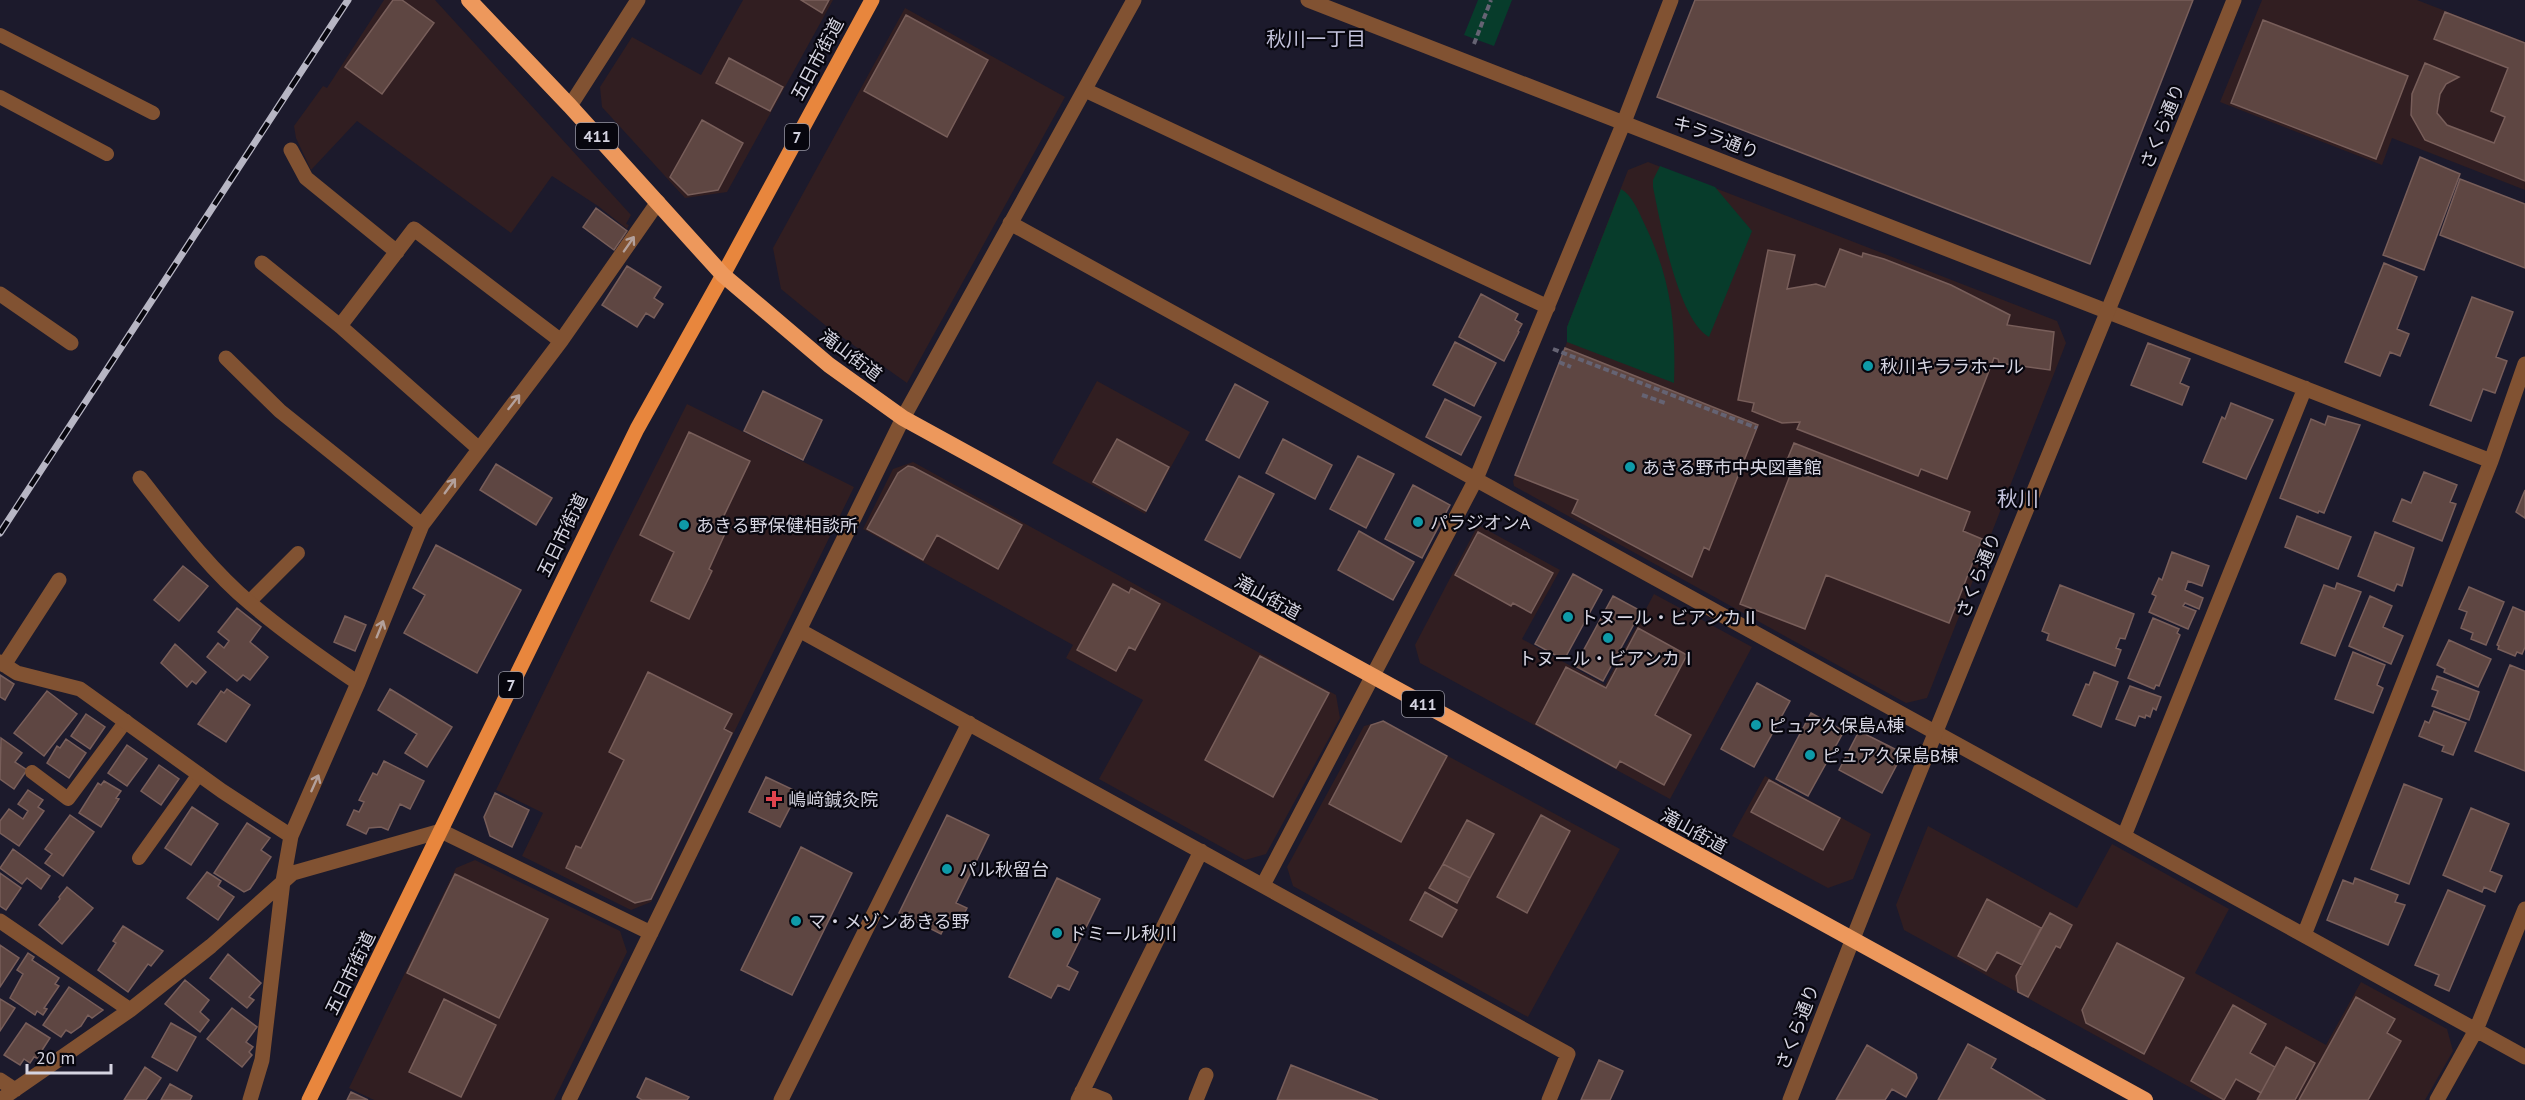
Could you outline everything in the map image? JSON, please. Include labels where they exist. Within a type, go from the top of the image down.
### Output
[{"type":"highway","name":"滝山街道","points":[[469,0],[570,106],[723,275],[829,365],[903,418],[2145,1100]]},
{"type":"main road","name":"五日市街道","points":[[309,1100],[555,592],[637,429],[872,0]]},
{"type":"street","points":[[570,106],[638,0]]},
{"type":"street","points":[[569,1100],[903,418],[1134,0]]},
{"type":"street","name":"キララ通り","points":[[1308,0],[2491,461]]},
{"type":"street","points":[[1263,885],[1476,479],[1624,122],[1671,0]]},
{"type":"street","name":"さくら通り","points":[[1790,1100],[1935,732],[2109,311],[2234,0]]},
{"type":"street","points":[[1085,90],[1548,307]]},
{"type":"street","points":[[291,150],[306,178],[397,252]]},
{"type":"street","points":[[250,1100],[262,1060],[283,881],[291,836],[358,683],[422,525],[561,341],[658,202]]},
{"type":"street","points":[[1010,223],[2525,1057]]},
{"type":"street","points":[[340,326],[414,229],[561,341]]},
{"type":"street","points":[[262,263],[340,326],[478,448]]},
{"type":"street","points":[[0,294],[71,343]]},
{"type":"street","points":[[226,358],[280,411],[422,525]]},
{"type":"street","points":[[2304,935],[2491,461],[2525,364]]},
{"type":"street","points":[[2124,836],[2305,388]]},
{"type":"street","points":[[140,478],[178,527],[249,602],[310,651],[358,683]]},
{"type":"street","points":[[59,580],[2,663],[17,673],[80,689],[291,836]]},
{"type":"street","points":[[799,630],[1568,1054],[1549,1100]]},
{"type":"street","points":[[781,1100],[969,723]]},
{"type":"street","points":[[0,1100],[130,1010],[211,946],[293,873],[441,831],[651,933]]},
{"type":"street","points":[[1105,1100],[1080,1096],[1201,851]]},
{"type":"street","points":[[2437,1100],[2476,1030],[2525,909]]},
{"type":"street","points":[[0,921],[130,1010]]},
{"type":"street","points":[[1196,1100],[1206,1075]]},
{"type":"street","points":[[0,1080],[15,1090]]},
{"type":"lane","points":[[0,35],[153,113]]},
{"type":"lane","points":[[0,97],[108,154]]},
{"type":"lane","points":[[249,602],[298,553]]},
{"type":"lane","points":[[32,772],[68,799],[126,721]]},
{"type":"lane","points":[[139,858],[200,774]]},
{"type":"path","points":[[1467,61],[1491,0]]},
{"type":"path","points":[[1563,352],[1756,429]]},
{"type":"path","points":[[1559,362],[1571,367]]},
{"type":"path","points":[[1642,395],[1665,403]]},
{"type":"shaded area","points":[[384,0],[435,0],[631,215],[626,224],[629,225],[627,229],[598,206],[552,176],[511,233],[357,121],[311,170],[296,138],[294,126],[323,86],[327,88]]},
{"type":"shaded area","points":[[743,0],[833,0],[727,192],[685,198],[602,107],[600,87],[632,37],[701,75]]},
{"type":"shaded area","points":[[2262,0],[2417,0],[2525,42],[2525,190],[2392,138],[2382,165],[2220,102]]},
{"type":"shaded area","points":[[905,8],[1065,97],[907,383],[825,325],[781,289],[773,248]]},
{"type":"shaded area","points":[[1648,162],[2057,321],[2066,343],[1927,698],[1906,703],[1514,486],[1513,481],[1567,342],[1567,327],[1628,170]]},
{"type":"shaded area","points":[[1097,381],[1190,432],[1145,514],[1052,463]]},
{"type":"shaded area","points":[[687,404],[854,487],[651,902],[631,910],[522,856],[543,813],[496,790]]},
{"type":"shaded area","points":[[913,462],[1336,695],[1340,718],[1266,854],[1245,860],[1099,779],[1143,700],[1066,658],[1073,645],[863,529],[893,469]]},
{"type":"shaded area","points":[[1478,525],[1560,570],[1522,639],[1605,685],[1654,594],[1752,647],[1670,799],[1420,663],[1415,645]]},
{"type":"shaded area","points":[[1383,721],[1620,849],[1528,1017],[1293,886],[1287,867],[1364,726]]},
{"type":"shaded area","points":[[1765,776],[1871,834],[1853,879],[1828,888],[1732,836]]},
{"type":"shaded area","points":[[1928,826],[2077,908],[2112,844],[2229,909],[2195,973],[2326,1045],[2361,982],[2447,1029],[2453,1051],[2425,1100],[2213,1100],[1904,930],[1896,905]]},
{"type":"shaded area","points":[[475,860],[620,931],[627,952],[554,1100],[374,1100],[349,1088],[456,868]]},
{"type":"green space","points":[[1478,0],[1512,0],[1494,46],[1464,35]]},
{"type":"green space","points":[[1660,166],[1715,187],[1752,231],[1709,337],[1698,327],[1688,311],[1672,268],[1653,187],[1653,180]]},
{"type":"green space","points":[[1621,189],[1632,199],[1640,214],[1666,282],[1673,321],[1674,383],[1567,342],[1567,327]]},
{"type":"building","points":[[393,0],[402,0],[434,23],[382,94],[345,67]]},
{"type":"building","points":[[801,0],[829,0],[822,13]]},
{"type":"building","points":[[1695,0],[2193,0],[2090,264],[1657,97]]},
{"type":"building","points":[[2445,12],[2525,43],[2525,181],[2425,140],[2411,115],[2412,94],[2425,63],[2459,77],[2446,84],[2440,94],[2437,113],[2447,125],[2494,143],[2505,117],[2491,111],[2508,68],[2434,39]]},
{"type":"building","points":[[906,15],[988,60],[947,137],[864,91]]},
{"type":"building","points":[[2263,20],[2408,76],[2376,159],[2231,103]]},
{"type":"building","points":[[729,58],[783,87],[770,111],[716,83]]},
{"type":"building","points":[[702,120],[743,143],[718,190],[688,195],[670,177]]},
{"type":"building","points":[[2420,157],[2460,174],[2424,270],[2383,255]]},
{"type":"building","points":[[2460,179],[2525,204],[2525,268],[2440,235]]},
{"type":"building","points":[[596,208],[627,231],[614,250],[583,227]]},
{"type":"building","name":"秋川キララホール","points":[[1840,249],[1862,257],[1863,253],[1884,259],[1951,285],[2010,315],[2007,325],[2054,332],[2050,370],[1999,363],[1998,359],[1994,358],[1947,479],[1921,469],[1918,476],[1797,429],[1800,422],[1782,423],[1752,411],[1754,403],[1738,400],[1768,250],[1795,255],[1787,289],[1816,284],[1825,287]]},
{"type":"building","points":[[2384,263],[2417,277],[2397,329],[2409,334],[2400,356],[2390,352],[2380,376],[2345,362]]},
{"type":"building","points":[[627,266],[661,287],[654,298],[663,304],[654,318],[646,313],[637,327],[602,305]]},
{"type":"building","points":[[1481,294],[1518,314],[1515,320],[1522,324],[1504,361],[1459,337]]},
{"type":"building","points":[[2472,297],[2513,312],[2496,357],[2507,361],[2495,393],[2483,389],[2471,421],[2430,405]]},
{"type":"building","points":[[1455,342],[1496,363],[1474,406],[1433,385]]},
{"type":"building","points":[[2148,343],[2190,359],[2180,383],[2189,387],[2182,405],[2131,385]]},
{"type":"building","name":"あきる野市中央図書館","points":[[1565,348],[1758,425],[1709,550],[1704,547],[1692,577],[1572,513],[1578,500],[1515,475]]},
{"type":"building","points":[[1235,384],[1268,402],[1239,458],[1206,440]]},
{"type":"building","points":[[763,391],[822,420],[803,460],[744,431]]},
{"type":"building","points":[[1445,399],[1481,417],[1461,455],[1426,437]]},
{"type":"building","points":[[2231,403],[2273,420],[2246,479],[2203,462],[2222,417],[2225,419]]},
{"type":"building","points":[[2328,416],[2360,425],[2324,513],[2319,511],[2318,513],[2280,498],[2311,419],[2325,425]]},
{"type":"building","name":"あきる野保健相談所","points":[[689,432],[750,461],[720,524],[728,527],[709,569],[712,571],[689,619],[651,601],[674,552],[640,535]]},
{"type":"building","points":[[1117,439],[1169,467],[1146,511],[1093,482]]},
{"type":"building","points":[[1283,439],[1332,465],[1315,499],[1266,473]]},
{"type":"building","points":[[1794,443],[1970,512],[1963,531],[1982,539],[1949,623],[1826,575],[1805,629],[1740,604],[1791,473],[1783,470]]},
{"type":"building","points":[[1358,456],[1394,474],[1366,528],[1330,509]]},
{"type":"building","points":[[496,464],[552,498],[536,525],[480,490]]},
{"type":"building","points":[[908,466],[1022,525],[998,569],[937,535],[923,560],[867,529],[898,473]]},
{"type":"building","points":[[2424,472],[2457,485],[2450,502],[2456,504],[2442,541],[2393,521],[2402,499],[2411,503]]},
{"type":"building","points":[[1239,476],[1274,494],[1240,558],[1205,540]]},
{"type":"building","name":"パラジオンA","points":[[1413,485],[1450,505],[1422,558],[1385,539]]},
{"type":"building","points":[[2525,490],[2525,518],[2516,512]]},
{"type":"building","points":[[2297,516],[2351,537],[2338,569],[2285,547]]},
{"type":"building","points":[[1359,531],[1414,562],[1393,600],[1338,570]]},
{"type":"building","points":[[1478,532],[1553,573],[1531,613],[1513,603],[1511,606],[1455,575]]},
{"type":"building","points":[[2375,532],[2414,548],[2402,586],[2397,584],[2394,591],[2358,576]]},
{"type":"building","points":[[436,545],[521,590],[477,673],[404,633],[425,595],[413,588]]},
{"type":"building","points":[[2172,552],[2209,566],[2202,586],[2188,581],[2185,590],[2203,598],[2199,609],[2185,603],[2183,606],[2196,611],[2188,629],[2149,612],[2156,596],[2152,594],[2159,578],[2162,580]]},
{"type":"building","points":[[183,566],[208,586],[179,621],[154,600]]},
{"type":"building","name":"トヌール・ビアンカⅡ","points":[[1573,574],[1602,590],[1564,660],[1535,644]]},
{"type":"building","points":[[2337,583],[2361,592],[2335,656],[2301,643],[2324,585],[2335,589]]},
{"type":"building","points":[[1113,584],[1129,593],[1131,588],[1160,604],[1135,650],[1129,647],[1116,671],[1077,650]]},
{"type":"building","points":[[2060,585],[2134,614],[2125,639],[2120,638],[2116,648],[2121,650],[2115,666],[2047,640],[2049,634],[2042,631]]},
{"type":"building","points":[[2469,587],[2504,602],[2486,645],[2471,639],[2473,633],[2461,628],[2467,612],[2459,609]]},
{"type":"building","name":"トヌール・ビアンカⅠ","points":[[1613,596],[1641,611],[1603,681],[1575,666]]},
{"type":"building","points":[[2370,596],[2392,606],[2383,627],[2403,636],[2391,664],[2349,646]]},
{"type":"building","points":[[2513,607],[2525,612],[2525,647],[2522,654],[2517,652],[2515,656],[2498,649],[2497,645]]},
{"type":"building","points":[[237,608],[261,627],[250,642],[268,657],[250,680],[243,675],[237,681],[207,657],[218,643],[224,648],[229,641],[218,632]]},
{"type":"building","points":[[345,616],[366,625],[355,651],[334,642]]},
{"type":"building","points":[[2153,618],[2179,629],[2177,633],[2180,635],[2159,686],[2156,685],[2154,689],[2128,678]]},
{"type":"building","points":[[1638,628],[1687,655],[1655,715],[1691,735],[1664,785],[1620,761],[1616,768],[1536,724],[1566,667],[1606,688]]},
{"type":"building","points":[[2449,640],[2491,659],[2478,687],[2444,672],[2445,669],[2437,665]]},
{"type":"building","points":[[175,644],[206,672],[196,684],[192,681],[187,687],[161,663]]},
{"type":"building","points":[[2353,652],[2385,665],[2377,685],[2383,688],[2373,713],[2335,699]]},
{"type":"building","points":[[1260,656],[1329,693],[1273,797],[1205,760]]},
{"type":"building","points":[[2510,665],[2525,671],[2525,771],[2475,751]]},
{"type":"building","points":[[648,672],[732,714],[724,729],[732,733],[651,899],[635,903],[566,868],[576,846],[581,848],[624,760],[609,752]]},
{"type":"building","points":[[2094,672],[2118,682],[2101,727],[2073,715],[2086,684],[2089,685]]},
{"type":"building","points":[[0,675],[14,684],[5,700],[0,697]]},
{"type":"building","points":[[2437,676],[2479,692],[2469,720],[2432,706],[2438,691],[2432,689]]},
{"type":"building","name":"ピュア久保島A棟","points":[[1757,683],[1790,701],[1754,767],[1721,749]]},
{"type":"building","points":[[2130,686],[2161,697],[2156,710],[2153,708],[2150,717],[2139,716],[2135,726],[2116,719]]},
{"type":"building","points":[[227,689],[250,705],[226,742],[198,724],[221,691],[224,693]]},
{"type":"building","points":[[390,689],[452,727],[427,767],[405,753],[417,734],[378,710]]},
{"type":"building","points":[[47,691],[77,714],[44,756],[14,733]]},
{"type":"building","points":[[2434,711],[2466,723],[2453,755],[2442,751],[2444,746],[2419,736],[2425,721],[2429,723]]},
{"type":"building","name":"ピュア久保島B棟","points":[[1811,713],[1844,731],[1808,796],[1776,779]]},
{"type":"building","points":[[86,714],[105,727],[90,749],[71,736]]},
{"type":"building","points":[[1383,721],[1447,756],[1401,842],[1329,804],[1371,725]]},
{"type":"building","points":[[1859,731],[1903,753],[1882,793],[1839,770]]},
{"type":"building","points":[[1,738],[22,753],[15,762],[27,770],[14,789],[0,779]]},
{"type":"building","points":[[66,739],[86,753],[69,778],[47,763],[57,746],[60,748]]},
{"type":"building","points":[[127,745],[147,759],[127,786],[108,773]]},
{"type":"building","points":[[384,761],[424,781],[410,809],[400,804],[388,830],[381,827],[369,828],[366,834],[347,825],[354,810],[359,812],[364,802],[359,800],[373,773],[377,775]]},
{"type":"building","points":[[159,765],[179,779],[161,805],[141,791]]},
{"type":"building","points":[[766,777],[798,792],[780,827],[749,812]]},
{"type":"building","points":[[1769,780],[1840,818],[1823,850],[1751,812]]},
{"type":"building","points":[[104,781],[121,791],[116,798],[119,799],[101,827],[79,813],[98,783],[101,785]]},
{"type":"building","points":[[2404,784],[2442,799],[2409,884],[2371,869]]},
{"type":"building","points":[[28,790],[43,800],[38,807],[44,811],[19,846],[0,833],[0,821],[9,809],[23,819],[28,811],[18,804]]},
{"type":"building","points":[[495,793],[529,810],[512,847],[490,836],[484,817]]},
{"type":"building","points":[[192,807],[218,824],[191,865],[165,848]]},
{"type":"building","points":[[2471,808],[2509,824],[2490,871],[2502,876],[2495,892],[2484,887],[2482,892],[2443,875]]},
{"type":"building","points":[[70,815],[94,832],[63,876],[45,863],[52,854],[45,849]]},
{"type":"building","name":"パル秋留台","points":[[947,815],[989,835],[956,903],[967,908],[957,927],[947,922],[941,934],[899,913]]},
{"type":"building","points":[[1541,815],[1570,831],[1527,913],[1497,897]]},
{"type":"building","points":[[1467,820],[1494,834],[1470,878],[1443,864]]},
{"type":"building","points":[[247,823],[270,838],[261,850],[271,857],[250,889],[244,892],[214,873]]},
{"type":"building","name":"マ・メゾンあきる野","points":[[801,847],[852,873],[792,995],[741,970]]},
{"type":"building","points":[[13,849],[50,876],[41,889],[27,878],[22,884],[0,868]]},
{"type":"building","points":[[1443,864],[1470,878],[1457,903],[1429,888]]},
{"type":"building","points":[[207,872],[221,881],[218,886],[234,897],[218,920],[187,898]]},
{"type":"building","points":[[0,873],[21,888],[6,910],[0,906]]},
{"type":"building","points":[[455,874],[548,919],[499,1018],[407,973]]},
{"type":"building","name":"ドミール秋川","points":[[1057,878],[1100,899],[1067,966],[1078,972],[1069,990],[1058,985],[1051,998],[1009,977]]},
{"type":"building","points":[[2355,878],[2398,895],[2395,902],[2405,905],[2388,945],[2327,920],[2343,880],[2353,884]]},
{"type":"building","points":[[67,887],[93,908],[62,944],[39,925]]},
{"type":"building","points":[[2448,890],[2485,906],[2449,991],[2435,985],[2439,975],[2415,965]]},
{"type":"building","points":[[1425,892],[1457,910],[1442,937],[1410,920]]},
{"type":"building","points":[[1987,899],[2041,928],[2022,965],[1997,952],[1986,971],[1958,956]]},
{"type":"building","points":[[2050,913],[2072,925],[2060,948],[2056,946],[2028,997],[2018,992],[2016,976]]},
{"type":"building","points":[[123,926],[163,951],[151,966],[148,964],[128,992],[98,970],[116,943],[113,941]]},
{"type":"building","points":[[2117,943],[2184,978],[2144,1054],[2086,1023],[2082,1010]]},
{"type":"building","points":[[0,945],[19,958],[0,987]]},
{"type":"building","points":[[28,953],[34,957],[32,960],[59,978],[55,984],[59,986],[44,1008],[47,1009],[43,1015],[37,1011],[35,1015],[10,998],[23,974],[17,970]]},
{"type":"building","points":[[228,954],[261,983],[249,997],[254,1000],[247,1008],[210,978]]},
{"type":"building","points":[[185,980],[209,1000],[200,1012],[209,1020],[200,1032],[165,1004]]},
{"type":"building","points":[[69,987],[103,1010],[92,1018],[88,1015],[81,1026],[71,1033],[66,1030],[61,1037],[43,1025]]},
{"type":"building","points":[[2356,997],[2395,1019],[2387,1033],[2401,1041],[2368,1100],[2299,1100]]},
{"type":"building","points":[[0,999],[15,1008],[0,1031]]},
{"type":"building","points":[[444,999],[496,1025],[461,1097],[409,1072]]},
{"type":"building","points":[[2233,1005],[2266,1024],[2250,1053],[2275,1067],[2261,1093],[2236,1079],[2224,1100],[2191,1081]]},
{"type":"building","points":[[232,1008],[257,1027],[246,1042],[253,1047],[249,1052],[252,1055],[242,1067],[207,1039]]},
{"type":"building","points":[[26,1023],[50,1038],[37,1058],[34,1057],[30,1063],[24,1059],[20,1065],[4,1055]]},
{"type":"building","points":[[171,1023],[196,1037],[177,1071],[152,1057]]},
{"type":"building","points":[[1968,1044],[1996,1059],[1991,1068],[2045,1100],[1938,1100]]},
{"type":"building","points":[[1867,1045],[1916,1074],[1917,1078],[1906,1097],[1892,1089],[1885,1100],[1836,1100]]},
{"type":"building","points":[[2286,1047],[2315,1063],[2295,1100],[2257,1100]]},
{"type":"building","points":[[1599,1060],[1623,1071],[1610,1100],[1581,1100]]},
{"type":"building","points":[[1291,1065],[1378,1100],[1277,1100]]},
{"type":"building","points":[[145,1067],[161,1078],[146,1100],[124,1100]]},
{"type":"building","points":[[646,1078],[689,1097],[687,1100],[642,1100],[637,1097]]},
{"type":"building","points":[[170,1084],[192,1096],[190,1100],[161,1100]]},
{"type":"building","points":[[351,1092],[368,1100],[347,1100]]},
{"type":"railway","points":[[0,533],[348,0]]},
{"type":"place","name":"秋川キララホール","points":[[1868,366]]},
{"type":"place","name":"あきる野市中央図書館","points":[[1630,467]]},
{"type":"place","name":"パラジオンA","points":[[1418,522]]},
{"type":"place","name":"あきる野保健相談所","points":[[684,525]]},
{"type":"place","name":"トヌール・ビアンカⅡ","points":[[1568,617]]},
{"type":"place","name":"トヌール・ビアンカⅠ","points":[[1608,638]]},
{"type":"place","name":"ピュア久保島A棟","points":[[1756,725]]},
{"type":"place","name":"ピュア久保島B棟","points":[[1810,755]]},
{"type":"place","name":"嶋﨑鍼灸院","points":[[774,799]]},
{"type":"place","name":"パル秋留台","points":[[947,869]]},
{"type":"place","name":"マ・メゾンあきる野","points":[[796,921]]},
{"type":"place","name":"ドミール秋川","points":[[1057,933]]},
{"type":"district","name":"秋川一丁目","points":[[1316,39]]},
{"type":"district","name":"秋川","points":[[2018,498]]}]
